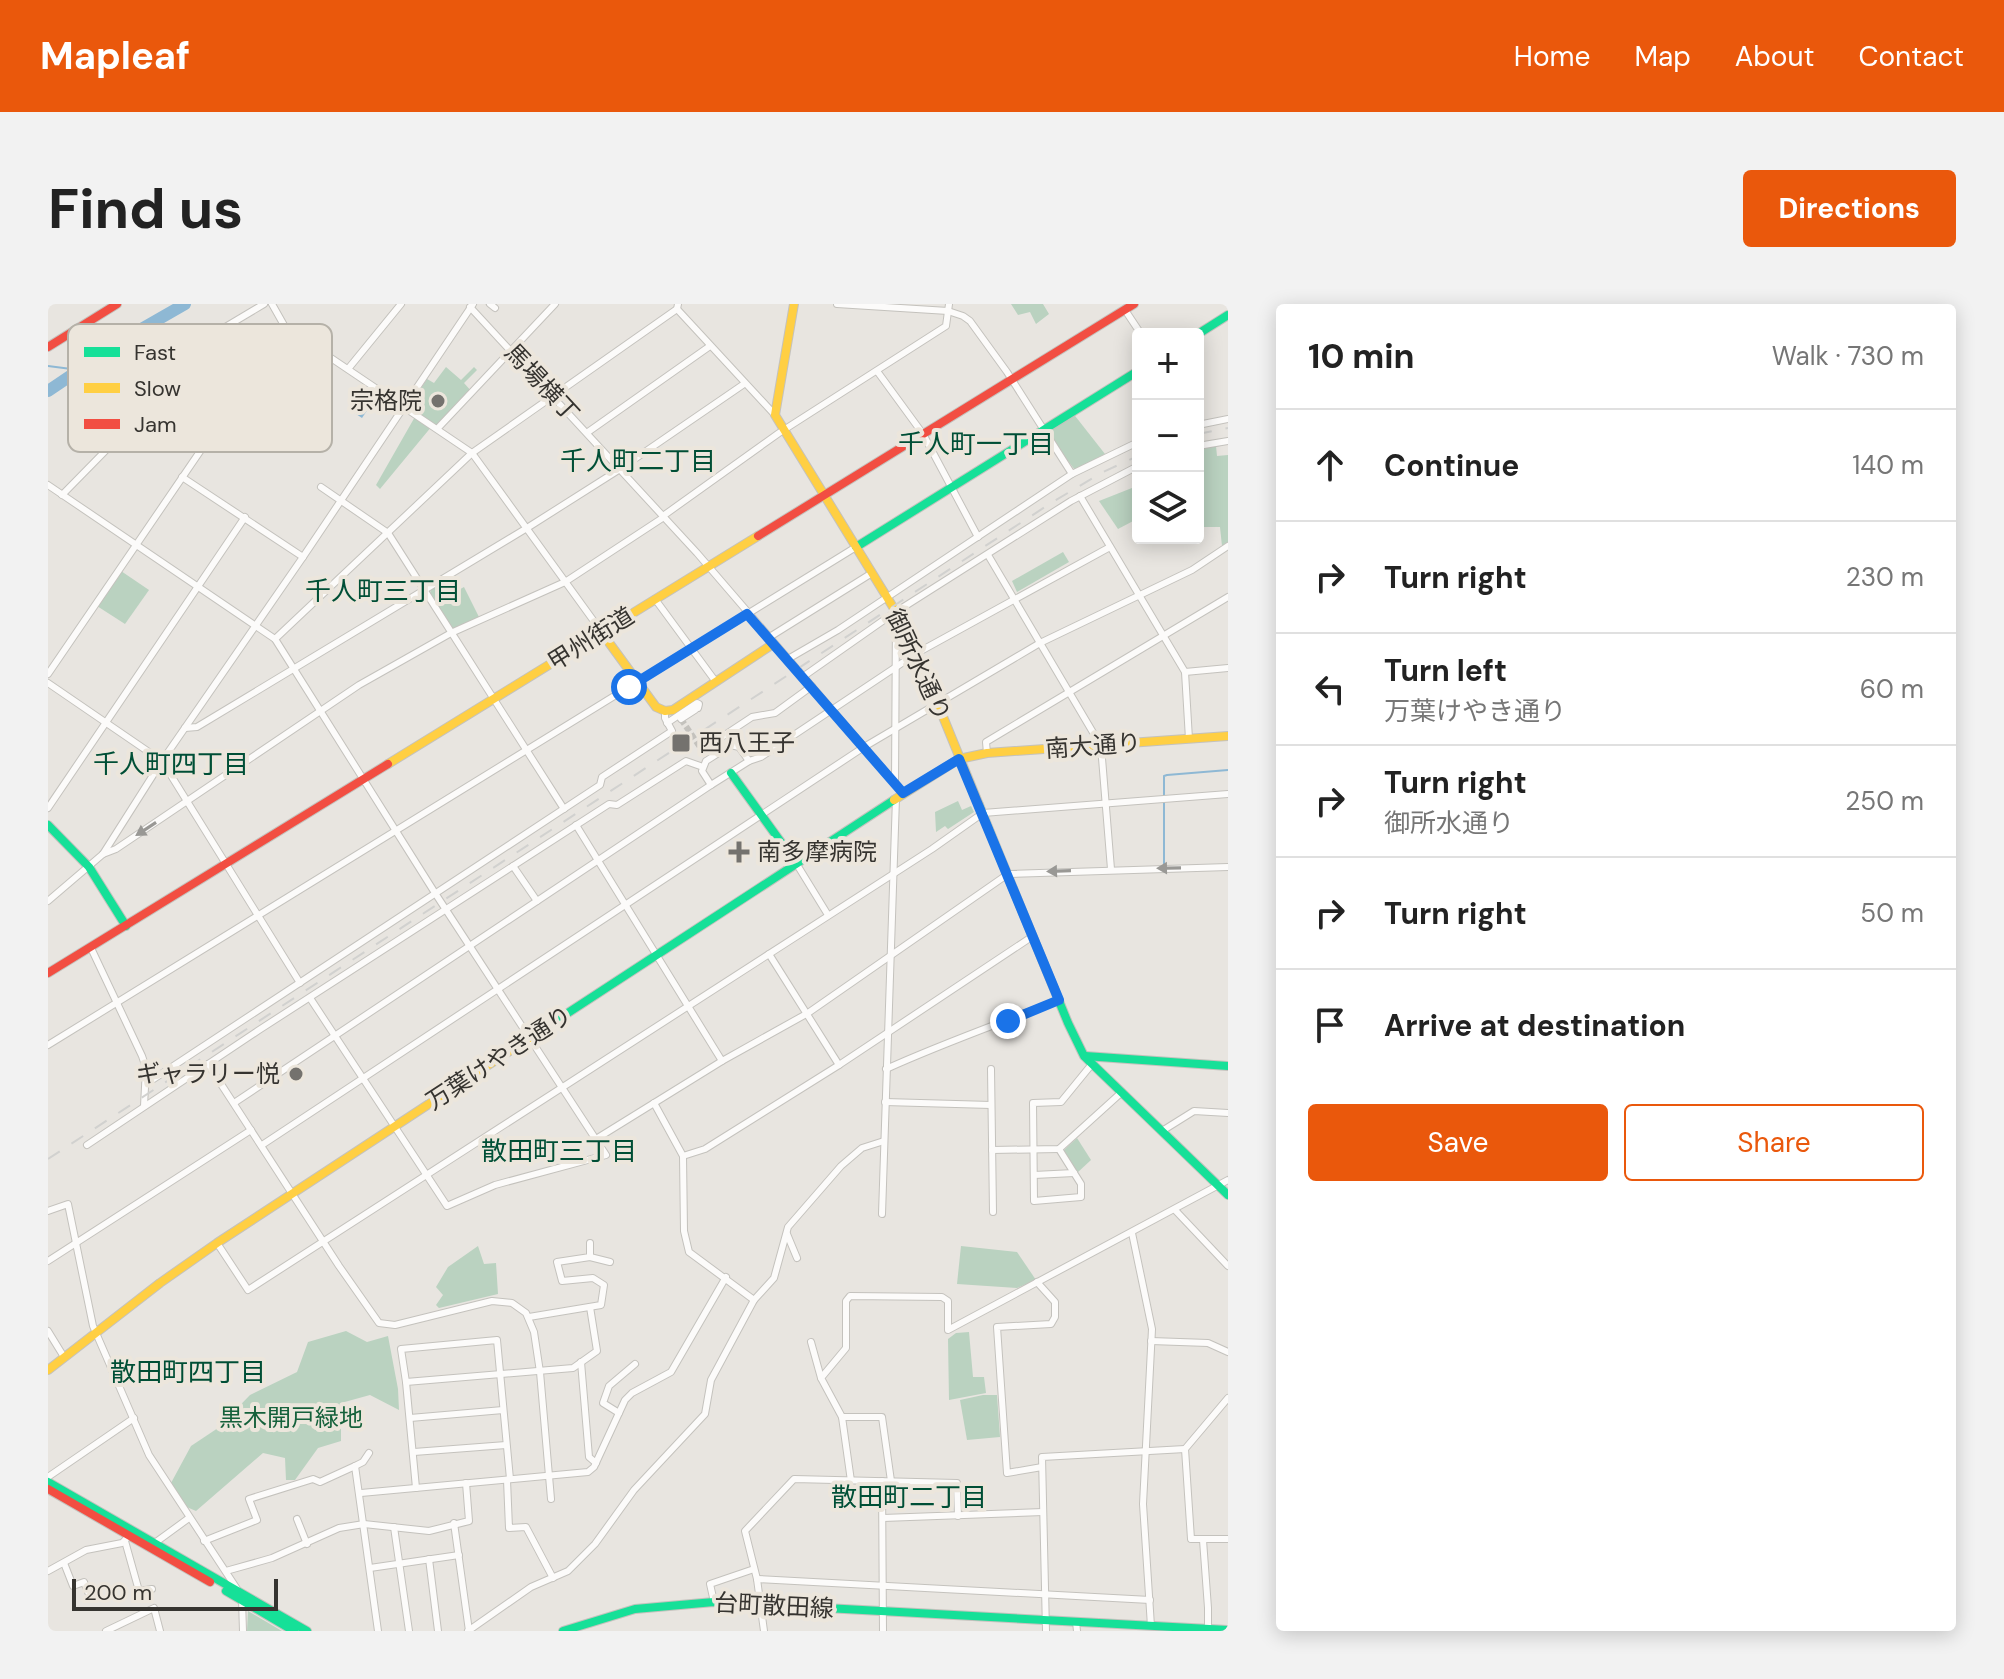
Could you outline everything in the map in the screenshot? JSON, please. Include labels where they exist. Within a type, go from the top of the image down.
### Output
[{"type":"main road","points":[[85,324],[117,304]]},
{"type":"main road","points":[[775,415],[794,304]]},
{"type":"main road","name":"甲州街道","points":[[48,973],[1134,304]]},
{"type":"main road","points":[[1204,330],[1228,315]]},
{"type":"main road","points":[[48,347],[68,335]]},
{"type":"main road","points":[[856,547],[1132,375]]},
{"type":"main road","name":"御所水通り","points":[[775,415],[896,612],[917,653],[1084,1056],[1228,1195]]},
{"type":"main road","points":[[602,633],[656,707],[665,711],[673,710],[716,682],[770,641]]},
{"type":"main road","name":"南大通り","points":[[959,759],[987,753],[1228,736]]},
{"type":"main road","name":"万葉けやき通り","points":[[48,1370],[217,1243],[959,759]]},
{"type":"main road","points":[[731,773],[796,863]]},
{"type":"main road","points":[[48,825],[89,867],[126,926]]},
{"type":"main road","points":[[1084,1056],[1228,1066]]},
{"type":"main road","points":[[48,1480],[129,1536]]},
{"type":"main road","points":[[48,1489],[307,1631]]},
{"type":"main road","points":[[151,1545],[294,1631]]},
{"type":"main road","name":"台町散田線","points":[[565,1631],[635,1609],[714,1602],[1046,1621],[1076,1627],[1151,1626],[1228,1630]]},
{"type":"street","points":[[230,324],[264,304]]},
{"type":"street","points":[[272,304],[283,324]]},
{"type":"street","points":[[348,369],[401,304]]},
{"type":"street","points":[[438,428],[555,304]]},
{"type":"street","points":[[837,304],[948,307],[970,321],[1072,474]]},
{"type":"street","points":[[48,901],[103,854],[162,761],[342,500],[471,305]]},
{"type":"street","name":"馬場横丁","points":[[471,305],[804,676],[895,783],[899,796]]},
{"type":"street","points":[[275,639],[472,453],[677,307],[775,415]]},
{"type":"street","points":[[103,854],[116,849],[189,802],[319,710],[451,633],[565,582],[785,431],[946,326],[948,307]]},
{"type":"street","points":[[1125,310],[1137,328]]},
{"type":"street","points":[[588,432],[710,346]]},
{"type":"street","points":[[332,358],[472,453],[602,633]]},
{"type":"street","points":[[877,371],[923,434],[978,537]]},
{"type":"street","points":[[185,728],[197,727],[527,528],[744,384]]},
{"type":"street","points":[[1204,424],[1228,419]]},
{"type":"street","points":[[1204,445],[1228,441]]},
{"type":"street","points":[[788,659],[838,630],[1072,474],[1132,445]]},
{"type":"street","points":[[62,495],[104,452]]},
{"type":"street","points":[[48,674],[199,452]]},
{"type":"street","points":[[804,676],[896,612],[1080,496],[1132,469]]},
{"type":"street","points":[[182,477],[303,557]]},
{"type":"street","points":[[48,485],[275,639],[445,909],[606,1155],[495,1185],[447,1206],[310,998]]},
{"type":"street","points":[[321,487],[388,533],[564,809]]},
{"type":"street","points":[[1080,496],[1185,672],[1189,739]]},
{"type":"street","points":[[48,808],[245,517]]},
{"type":"street","points":[[262,1145],[864,747],[1040,643],[1192,570],[1228,546]]},
{"type":"street","points":[[48,1045],[856,547]]},
{"type":"street","points":[[234,1103],[711,785],[761,757],[917,653],[1110,547]]},
{"type":"street","points":[[988,555],[1101,746],[1111,869]]},
{"type":"street","points":[[770,641],[872,573]]},
{"type":"street","points":[[987,753],[986,742],[1228,597]]},
{"type":"street","points":[[655,599],[716,682]]},
{"type":"street","points":[[895,783],[896,612]]},
{"type":"street","points":[[1185,672],[1228,668]]},
{"type":"street","points":[[48,683],[162,761],[300,983]]},
{"type":"street","points":[[702,750],[752,717],[775,713],[812,686]]},
{"type":"street","points":[[667,723],[697,703],[698,708],[681,719]]},
{"type":"street","points":[[146,1084],[600,785],[602,777],[672,731],[665,711]]},
{"type":"street","points":[[711,785],[702,771],[706,761],[731,745],[739,747],[749,761]]},
{"type":"street","points":[[87,1145],[609,804],[617,805],[686,761],[703,767]]},
{"type":"street","points":[[217,1243],[248,1290],[983,813],[1228,794]]},
{"type":"street","points":[[882,1214],[886,1032],[899,796]]},
{"type":"street","points":[[576,825],[722,1061]]},
{"type":"street","points":[[796,863],[828,915]]},
{"type":"street","points":[[513,866],[537,901]]},
{"type":"street","points":[[596,1139],[722,1061],[808,1013],[1008,874],[1228,867]]},
{"type":"street","points":[[683,1156],[705,1149],[839,1065],[1033,936]]},
{"type":"street","points":[[91,948],[142,1056],[146,1084],[144,1106]]},
{"type":"street","points":[[769,954],[839,1065]]},
{"type":"street","points":[[886,1069],[956,1038],[1059,1000]]},
{"type":"street","points":[[208,1064],[373,1318],[386,1325],[492,1301],[512,1303],[529,1317],[540,1372],[551,1499]]},
{"type":"street","points":[[1059,1149],[1081,1184],[1081,1197],[1034,1201],[1033,1103],[1061,1102],[1092,1064]]},
{"type":"street","points":[[991,1069],[993,1212]]},
{"type":"street","points":[[992,1150],[1059,1149],[1122,1092]]},
{"type":"street","points":[[885,1102],[991,1105]]},
{"type":"street","points":[[654,1103],[683,1156],[684,1231],[689,1252],[754,1300]]},
{"type":"street","points":[[1162,1131],[1194,1111],[1228,1113]]},
{"type":"street","points":[[48,1261],[251,1130]]},
{"type":"street","points":[[454,1523],[469,1631],[531,1587],[568,1571],[595,1544],[634,1490],[705,1414],[711,1380],[754,1300],[774,1278],[788,1227],[841,1166],[862,1148],[884,1141]]},
{"type":"street","points":[[1034,1175],[1074,1173]]},
{"type":"street","points":[[821,1378],[846,1348],[846,1301],[850,1296],[942,1297],[948,1301],[948,1330],[1228,1180]]},
{"type":"street","points":[[48,1211],[68,1204],[95,1332],[149,1455],[240,1593],[244,1603],[243,1631]]},
{"type":"street","points":[[1175,1210],[1228,1266]]},
{"type":"street","points":[[1132,1233],[1145,1291],[1151,1341],[1143,1533],[1151,1626]]},
{"type":"street","points":[[787,1234],[797,1258]]},
{"type":"street","points":[[590,1243],[590,1257]]},
{"type":"street","points":[[529,1317],[601,1305],[604,1285],[593,1278],[562,1281],[557,1262],[590,1257],[610,1262]]},
{"type":"street","points":[[361,1493],[588,1472],[596,1463],[619,1413],[632,1393],[671,1372],[726,1277]]},
{"type":"street","points":[[1037,1282],[1055,1302],[1055,1317],[1051,1324],[997,1327],[1007,1473],[1042,1467]]},
{"type":"street","points":[[406,1382],[573,1368],[597,1351],[590,1307]]},
{"type":"street","points":[[48,1331],[64,1357]]},
{"type":"street","points":[[416,1488],[401,1349],[497,1340],[509,1528],[526,1527],[553,1578]]},
{"type":"street","points":[[1151,1341],[1208,1343],[1228,1352]]},
{"type":"street","points":[[811,1342],[821,1378],[842,1417],[851,1481]]},
{"type":"street","points":[[581,1362],[589,1457],[596,1463]]},
{"type":"street","points":[[619,1413],[603,1403],[609,1386],[635,1364]]},
{"type":"street","points":[[1228,1398],[1185,1449],[1191,1539],[1228,1539]]},
{"type":"street","points":[[410,1418],[503,1410]]},
{"type":"street","points":[[842,1417],[882,1417],[891,1481]]},
{"type":"street","points":[[48,1480],[134,1418]]},
{"type":"street","points":[[414,1452],[506,1445]]},
{"type":"street","points":[[1046,1631],[1042,1457],[1185,1449]]},
{"type":"street","points":[[204,1541],[257,1520],[249,1499],[313,1479],[320,1482],[363,1462],[369,1453]]},
{"type":"street","points":[[355,1466],[378,1631]]},
{"type":"street","points":[[764,1631],[757,1579],[745,1531],[794,1479],[957,1483],[958,1516]]},
{"type":"street","points":[[882,1481],[883,1631]]},
{"type":"street","points":[[226,1571],[272,1558],[339,1528],[364,1524],[429,1531],[469,1521],[466,1483]]},
{"type":"street","points":[[883,1518],[1043,1512]]},
{"type":"street","points":[[151,1545],[189,1518]]},
{"type":"street","points":[[297,1519],[307,1544]]},
{"type":"street","points":[[394,1527],[409,1631]]},
{"type":"street","points":[[48,1571],[86,1550],[129,1536],[139,1591],[152,1589]]},
{"type":"street","points":[[1203,1540],[1208,1629]]},
{"type":"street","points":[[370,1568],[459,1555]]},
{"type":"street","points":[[429,1559],[438,1631]]},
{"type":"street","points":[[64,1563],[73,1586],[84,1582],[90,1597]]},
{"type":"street","points":[[714,1602],[710,1584],[754,1569]]},
{"type":"street","points":[[757,1579],[1150,1600]]},
{"type":"street","points":[[106,1631],[154,1608],[160,1631]]},
{"type":"street","points":[[122,1624],[127,1631]]},
{"type":"green space","points":[[1011,304],[1043,304],[1049,314],[1036,324],[1030,312],[1018,315]]},
{"type":"green space","points":[[446,367],[461,380],[474,367],[477,370],[464,383],[472,392],[438,428],[432,426],[380,489],[376,485],[416,415],[407,409],[427,379],[434,383]]},
{"type":"green space","points":[[1072,412],[1105,454],[1075,470],[1044,430]]},
{"type":"green space","points":[[1216,446],[1217,456],[1228,455],[1228,542],[1222,546],[1220,527],[1204,527],[1204,449]]},
{"type":"green space","points":[[1132,488],[1132,522],[1118,529],[1099,501]]},
{"type":"green space","points":[[1063,552],[1069,562],[1017,592],[1012,581]]},
{"type":"green space","points":[[121,571],[149,590],[125,624],[97,606]]},
{"type":"green space","points":[[436,585],[444,598],[464,587],[479,617],[452,630],[430,594],[431,588]]},
{"type":"green space","points":[[958,801],[962,810],[971,806],[974,812],[948,829],[945,826],[936,832],[935,812]]},
{"type":"green space","points":[[1077,1138],[1091,1160],[1077,1173],[1063,1151]]},
{"type":"green space","points":[[478,1246],[484,1264],[496,1263],[498,1294],[439,1308],[436,1305],[443,1295],[436,1287],[448,1267]]},
{"type":"green space","points":[[961,1246],[1017,1252],[1036,1280],[1017,1288],[957,1284]]},
{"type":"green space","name":"黒木開戸緑地","points":[[346,1331],[367,1342],[388,1336],[399,1410],[370,1395],[341,1403],[341,1441],[318,1448],[295,1480],[286,1480],[285,1458],[263,1453],[196,1511],[182,1505],[171,1483],[191,1446],[218,1428],[250,1395],[297,1372],[308,1342]]},
{"type":"green space","points":[[969,1332],[973,1377],[984,1377],[986,1393],[949,1400],[948,1339],[956,1333]]},
{"type":"green space","points":[[997,1395],[1000,1437],[967,1440],[960,1400]]},
{"type":"green space","points":[[248,1611],[282,1631],[247,1631]]},
{"type":"water","points":[[367,391],[376,397],[362,418],[353,412]]},
{"type":"waterway","points":[[150,324],[185,304]]},
{"type":"waterway","points":[[48,366],[68,369]]},
{"type":"waterway","points":[[48,391],[68,378]]},
{"type":"waterway","points":[[1164,795],[1164,776],[1228,770]]},
{"type":"waterway","points":[[1164,802],[1164,865]]},
{"type":"tunnel","points":[[681,719],[702,750]]},
{"type":"railway","points":[[1204,433],[1228,428]]},
{"type":"railway","points":[[48,1159],[1051,503],[1132,459]]},
{"type":"traffic: fast","points":[[1204,330],[1228,315]]},
{"type":"traffic: fast","points":[[856,547],[1132,375]]},
{"type":"traffic: fast","points":[[731,773],[796,863]]},
{"type":"traffic: fast","points":[[531,1037],[894,800]]},
{"type":"traffic: fast","points":[[979,805],[1084,1056],[1228,1195]]},
{"type":"traffic: fast","points":[[48,825],[89,867],[126,926]]},
{"type":"traffic: fast","points":[[1085,1056],[1228,1066]]},
{"type":"traffic: fast","points":[[48,1482],[307,1631]]},
{"type":"traffic: fast","points":[[226,1591],[294,1631]]},
{"type":"traffic: fast","points":[[563,1631],[635,1609],[714,1602],[1228,1630]]},
{"type":"traffic: slow","points":[[794,304],[775,415],[896,612],[917,653],[979,805]]},
{"type":"traffic: slow","points":[[388,764],[758,536]]},
{"type":"traffic: slow","points":[[602,633],[656,707],[665,711],[673,710],[773,644]]},
{"type":"traffic: slow","points":[[894,800],[959,759],[987,753],[1228,736]]},
{"type":"traffic: slow","points":[[48,1370],[217,1243],[531,1037]]},
{"type":"traffic: jam","points":[[85,324],[117,304]]},
{"type":"traffic: jam","points":[[758,536],[1134,304]]},
{"type":"traffic: jam","points":[[48,347],[68,335]]},
{"type":"traffic: jam","points":[[48,973],[388,764]]},
{"type":"traffic: jam","points":[[48,1489],[210,1582]]},
{"type":"place","name":"宗格院","points":[[438,401]]},
{"type":"place","name":"西八王子","points":[[681,743]]},
{"type":"place","name":"南多摩病院","points":[[739,852]]},
{"type":"place","name":"ギャラリー悦","points":[[296,1074]]},
{"type":"district","name":"千人町一丁目","points":[[976,444]]},
{"type":"district","name":"千人町二丁目","points":[[638,461]]},
{"type":"district","name":"千人町三丁目","points":[[383,591]]},
{"type":"district","name":"千人町四丁目","points":[[171,764]]},
{"type":"district","name":"散田町三丁目","points":[[559,1151]]},
{"type":"district","name":"散田町四丁目","points":[[188,1372]]},
{"type":"district","name":"散田町二丁目","points":[[909,1497]]},
{"type":"route","points":[[629,687],[747,614],[903,793],[959,759],[1059,1000],[1008,1021]]}]
